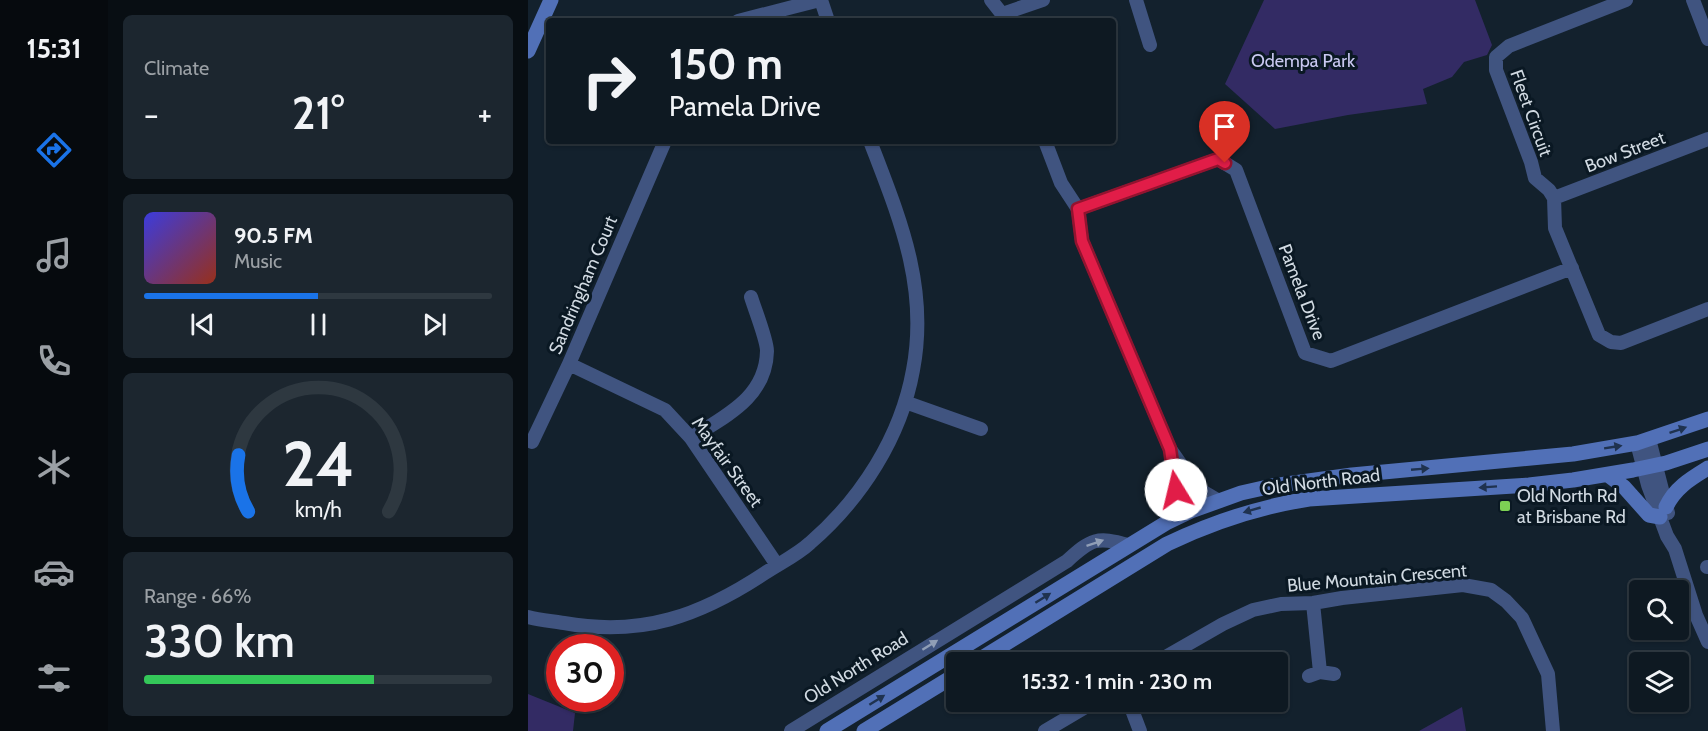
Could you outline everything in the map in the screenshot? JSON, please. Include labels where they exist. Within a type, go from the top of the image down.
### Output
[{"type":"main road","points":[[528,51],[549,1]]},
{"type":"main road","name":"Old North Road","points":[[827,731],[1166,523],[1219,501],[1251,491],[1308,481],[1573,454],[1643,441],[1708,419]]},
{"type":"main road","name":"Old North Road","points":[[992,652],[1167,544],[1195,531],[1274,504],[1308,499],[1529,485],[1608,475],[1649,467],[1708,449]]},
{"type":"main road","points":[[1608,475],[1624,487],[1649,515],[1663,512],[1671,497],[1680,487],[1708,468]]},
{"type":"main road","points":[[864,731],[946,681]]},
{"type":"street","points":[[750,18],[821,0],[827,18]]},
{"type":"street","points":[[991,0],[1003,18],[1043,0]]},
{"type":"street","points":[[1136,0],[1150,45]]},
{"type":"street","name":"Fleet Circuit","points":[[1554,198],[1549,190],[1535,178],[1496,70],[1496,57],[1509,45],[1626,0]]},
{"type":"street","points":[[1693,0],[1708,39]]},
{"type":"street","name":"Bow Street","points":[[1554,198],[1708,139]]},
{"type":"street","name":"Sandringham Court","points":[[532,442],[569,364],[664,144]]},
{"type":"street","points":[[528,617],[594,628],[648,625],[690,614],[732,595],[809,544],[840,515],[867,481],[889,441],[905,402],[913,369],[917,319],[913,269],[901,221],[871,144]]},
{"type":"street","points":[[1046,144],[1061,183],[1078,209],[1082,241],[1170,449],[1194,483],[1202,491],[1219,501]]},
{"type":"street","name":"Pamela Drive","points":[[1078,209],[1218,159],[1225,163],[1236,170],[1305,353],[1331,361],[1572,268]]},
{"type":"street","points":[[1554,198],[1555,228],[1596,331],[1602,338],[1611,342],[1624,342],[1708,309]]},
{"type":"street","points":[[691,438],[741,406],[761,382],[767,350],[751,297]]},
{"type":"street","name":"Mayfair Street","points":[[569,364],[665,410],[691,438],[777,565]]},
{"type":"street","points":[[905,402],[981,429]]},
{"type":"street","points":[[1643,441],[1663,512],[1674,533],[1675,549],[1696,615],[1708,642]]},
{"type":"street","points":[[1166,523],[1176,490],[1170,449]]},
{"type":"street","name":"Old North Road","points":[[791,731],[1067,561],[1082,548],[1102,539],[1128,546]]},
{"type":"street","name":"Blue Mountain Crescent","points":[[1174,652],[1253,610],[1281,604],[1313,603],[1463,585],[1491,590],[1506,601],[1522,618],[1548,674],[1553,731]]},
{"type":"street","points":[[1313,603],[1321,674]]},
{"type":"street","points":[[1045,731],[1077,712]]},
{"type":"street","points":[[1133,712],[1140,731]]},
{"type":"green space","name":"Odempa Park","points":[[1264,0],[1475,0],[1492,45],[1487,55],[1464,62],[1452,77],[1423,89],[1427,104],[1348,115],[1275,129],[1225,84]]},
{"type":"green space","points":[[528,694],[546,701],[546,712],[575,713],[573,731],[528,731]]},
{"type":"green space","points":[[1462,707],[1466,731],[1419,731]]},
{"type":"place","name":"Old North Rd at Brisbane Rd","points":[[1505,506]]},
{"type":"route","points":[[1176,490],[1170,449],[1082,241],[1078,209],[1218,159],[1225,163]]}]
